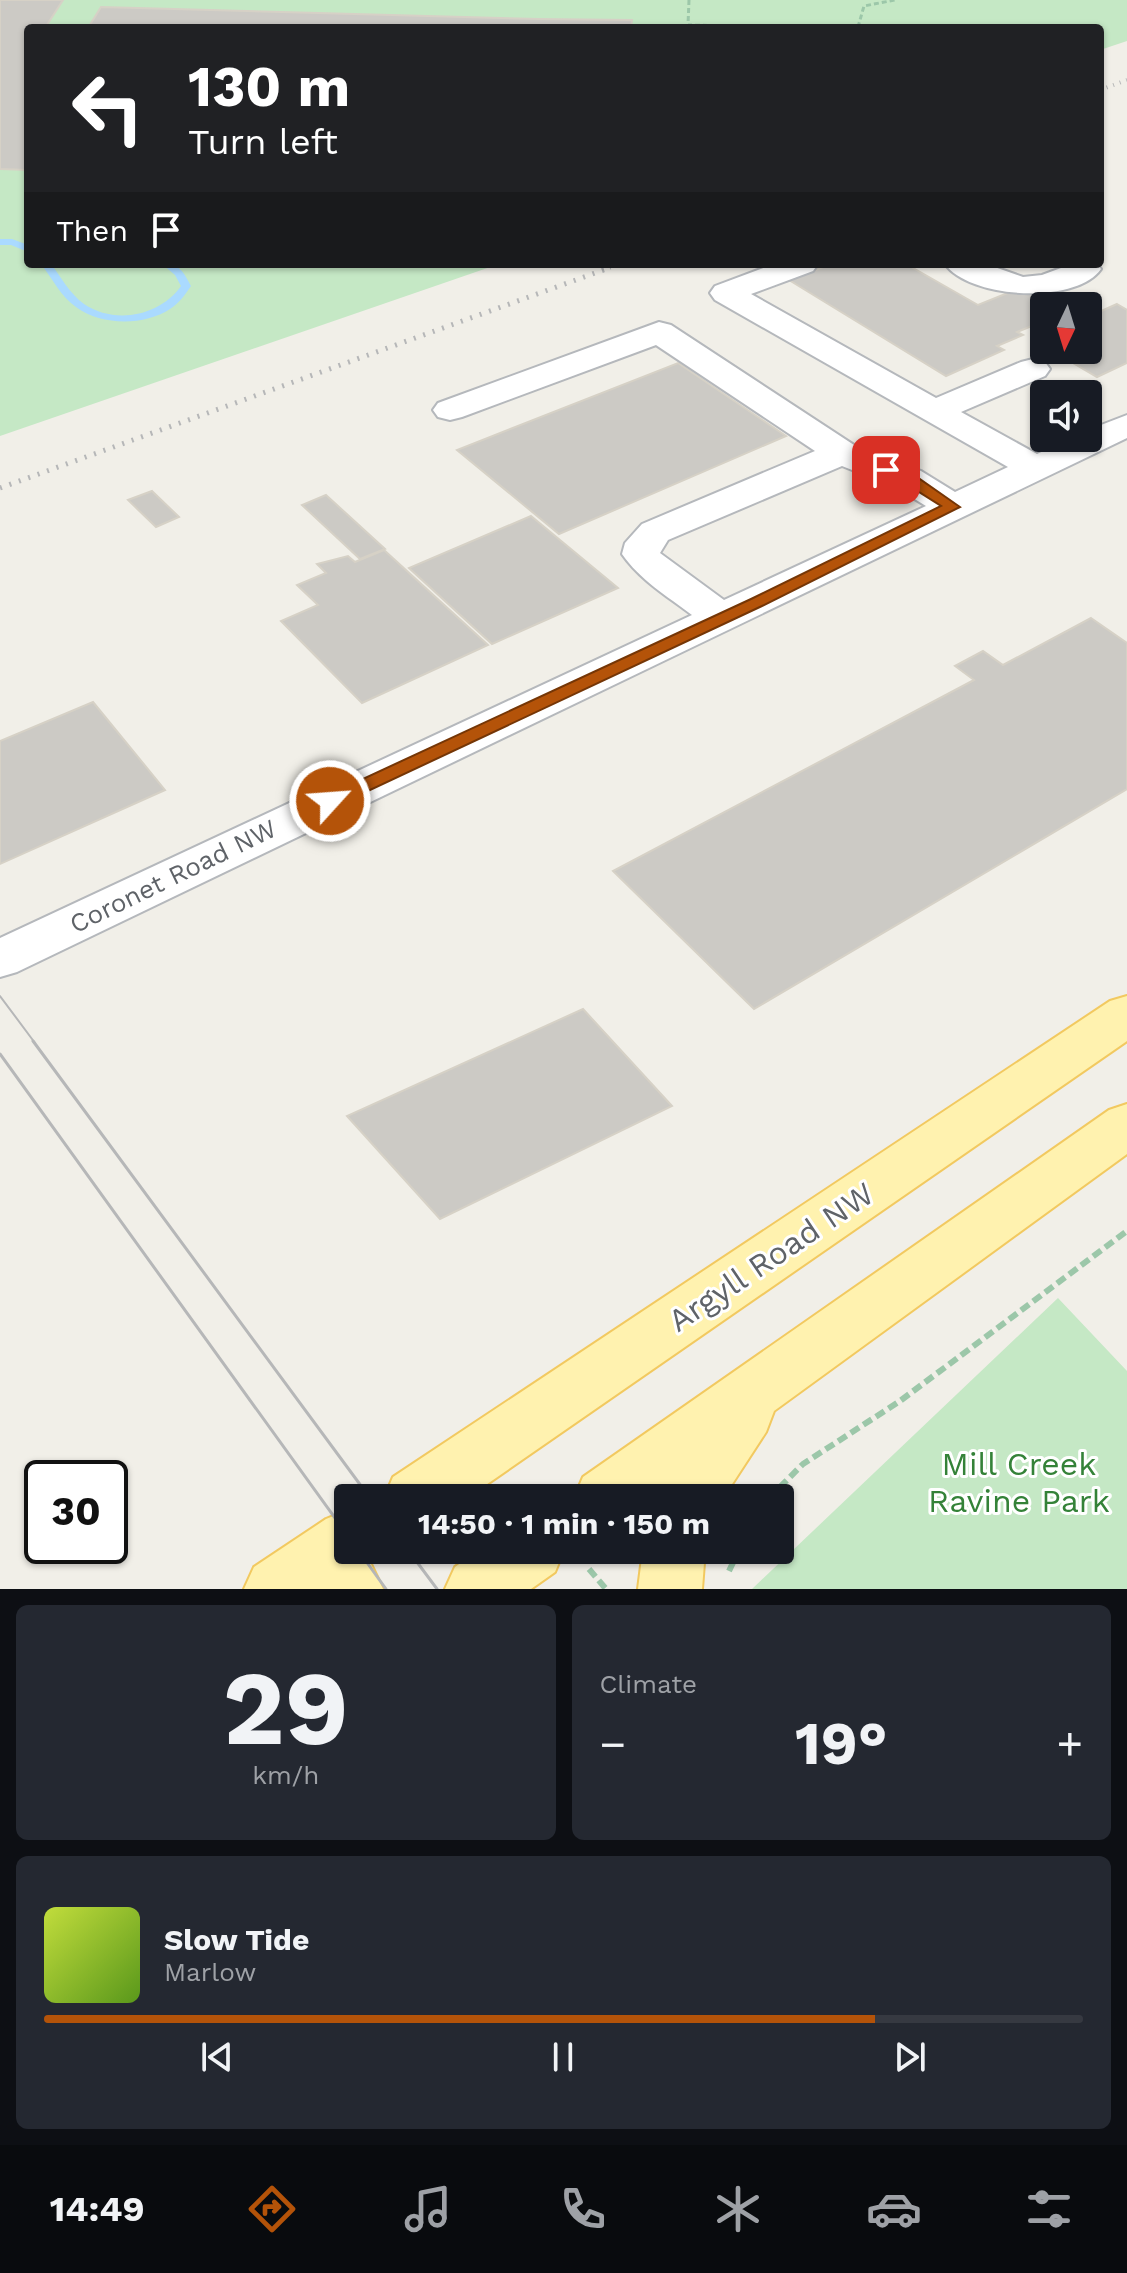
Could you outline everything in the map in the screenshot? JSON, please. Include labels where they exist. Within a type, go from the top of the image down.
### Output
[{"type":"main road","name":"Argyll Road NW","points":[[446,1484],[1127,1015]]},
{"type":"main road","points":[[625,1484],[1127,1125]]},
{"type":"main road","points":[[698,1484],[716,1452],[770,1380]]},
{"type":"main road","points":[[276,1589],[336,1564]]},
{"type":"main road","points":[[670,1589],[673,1564]]},
{"type":"street","points":[[792,268],[726,293],[1035,468]]},
{"type":"street","points":[[969,268],[1003,284],[1044,287],[1085,269],[1083,268]]},
{"type":"street","points":[[450,410],[659,332],[841,453],[908,479],[953,507]]},
{"type":"street","points":[[934,411],[1033,369]]},
{"type":"street","name":"Coronet Road NW","points":[[0,959],[1127,425]]},
{"type":"street","points":[[722,618],[649,564],[641,554],[644,543],[655,532],[841,453]]},
{"type":"path","points":[[688,24],[689,0]]},
{"type":"path","points":[[859,24],[864,6],[895,0]]},
{"type":"path","points":[[783,1484],[803,1464],[900,1401],[1127,1231]]},
{"type":"path","points":[[589,1569],[606,1589]]},
{"type":"green space","points":[[0,0],[1127,0],[1127,41],[1104,49],[1104,24],[24,24],[24,268],[487,268],[0,436]]},
{"type":"green space","name":"Mill Creek Ravine Park","points":[[1058,1298],[1127,1371],[1127,1589],[752,1589],[778,1564],[794,1564],[794,1549]]},
{"type":"building","points":[[0,0],[63,0],[48,24],[24,24],[24,170],[0,169]]},
{"type":"building","points":[[101,7],[632,20],[632,24],[90,24]]},
{"type":"building","points":[[820,268],[913,268],[978,305],[1020,288],[1030,294],[1030,327],[1017,332],[1023,335],[997,346],[1004,350],[946,376],[789,280]]},
{"type":"building","points":[[1117,304],[1127,310],[1127,363],[1097,377],[1075,364],[1102,364],[1102,311]]},
{"type":"building","points":[[678,363],[786,436],[559,534],[457,450]]},
{"type":"building","points":[[152,491],[179,517],[156,527],[128,500]]},
{"type":"building","points":[[326,495],[385,549],[360,559],[302,505]]},
{"type":"building","points":[[531,516],[618,588],[492,644],[409,568]]},
{"type":"building","points":[[384,550],[488,645],[362,703],[281,621],[318,605],[297,585],[326,573],[317,564],[348,556],[355,562]]},
{"type":"building","points":[[1091,618],[1127,643],[1127,789],[754,1009],[613,871],[974,680],[955,666],[983,651],[1003,665]]},
{"type":"building","points":[[93,702],[165,790],[0,864],[0,741]]},
{"type":"building","points":[[583,1009],[672,1106],[440,1219],[347,1116]]},
{"type":"waterway","points":[[0,242],[12,242],[24,247]]},
{"type":"waterway","points":[[49,268],[82,307],[95,314],[124,319],[154,313],[178,298],[186,286],[172,268]]},
{"type":"tram line","points":[[0,996],[35,1043]]},
{"type":"tram line","points":[[33,1041],[360,1484]]},
{"type":"tram line","points":[[0,1054],[334,1517]]},
{"type":"tram line","points":[[368,1564],[386,1589]]},
{"type":"tram line","points":[[418,1564],[437,1589]]},
{"type":"railway","points":[[1104,89],[1127,80]]},
{"type":"railway","points":[[0,488],[609,268]]},
{"type":"railway","points":[[603,270],[609,268]]},
{"type":"route","points":[[330,801],[756,603],[953,507],[908,479],[886,470]]}]
